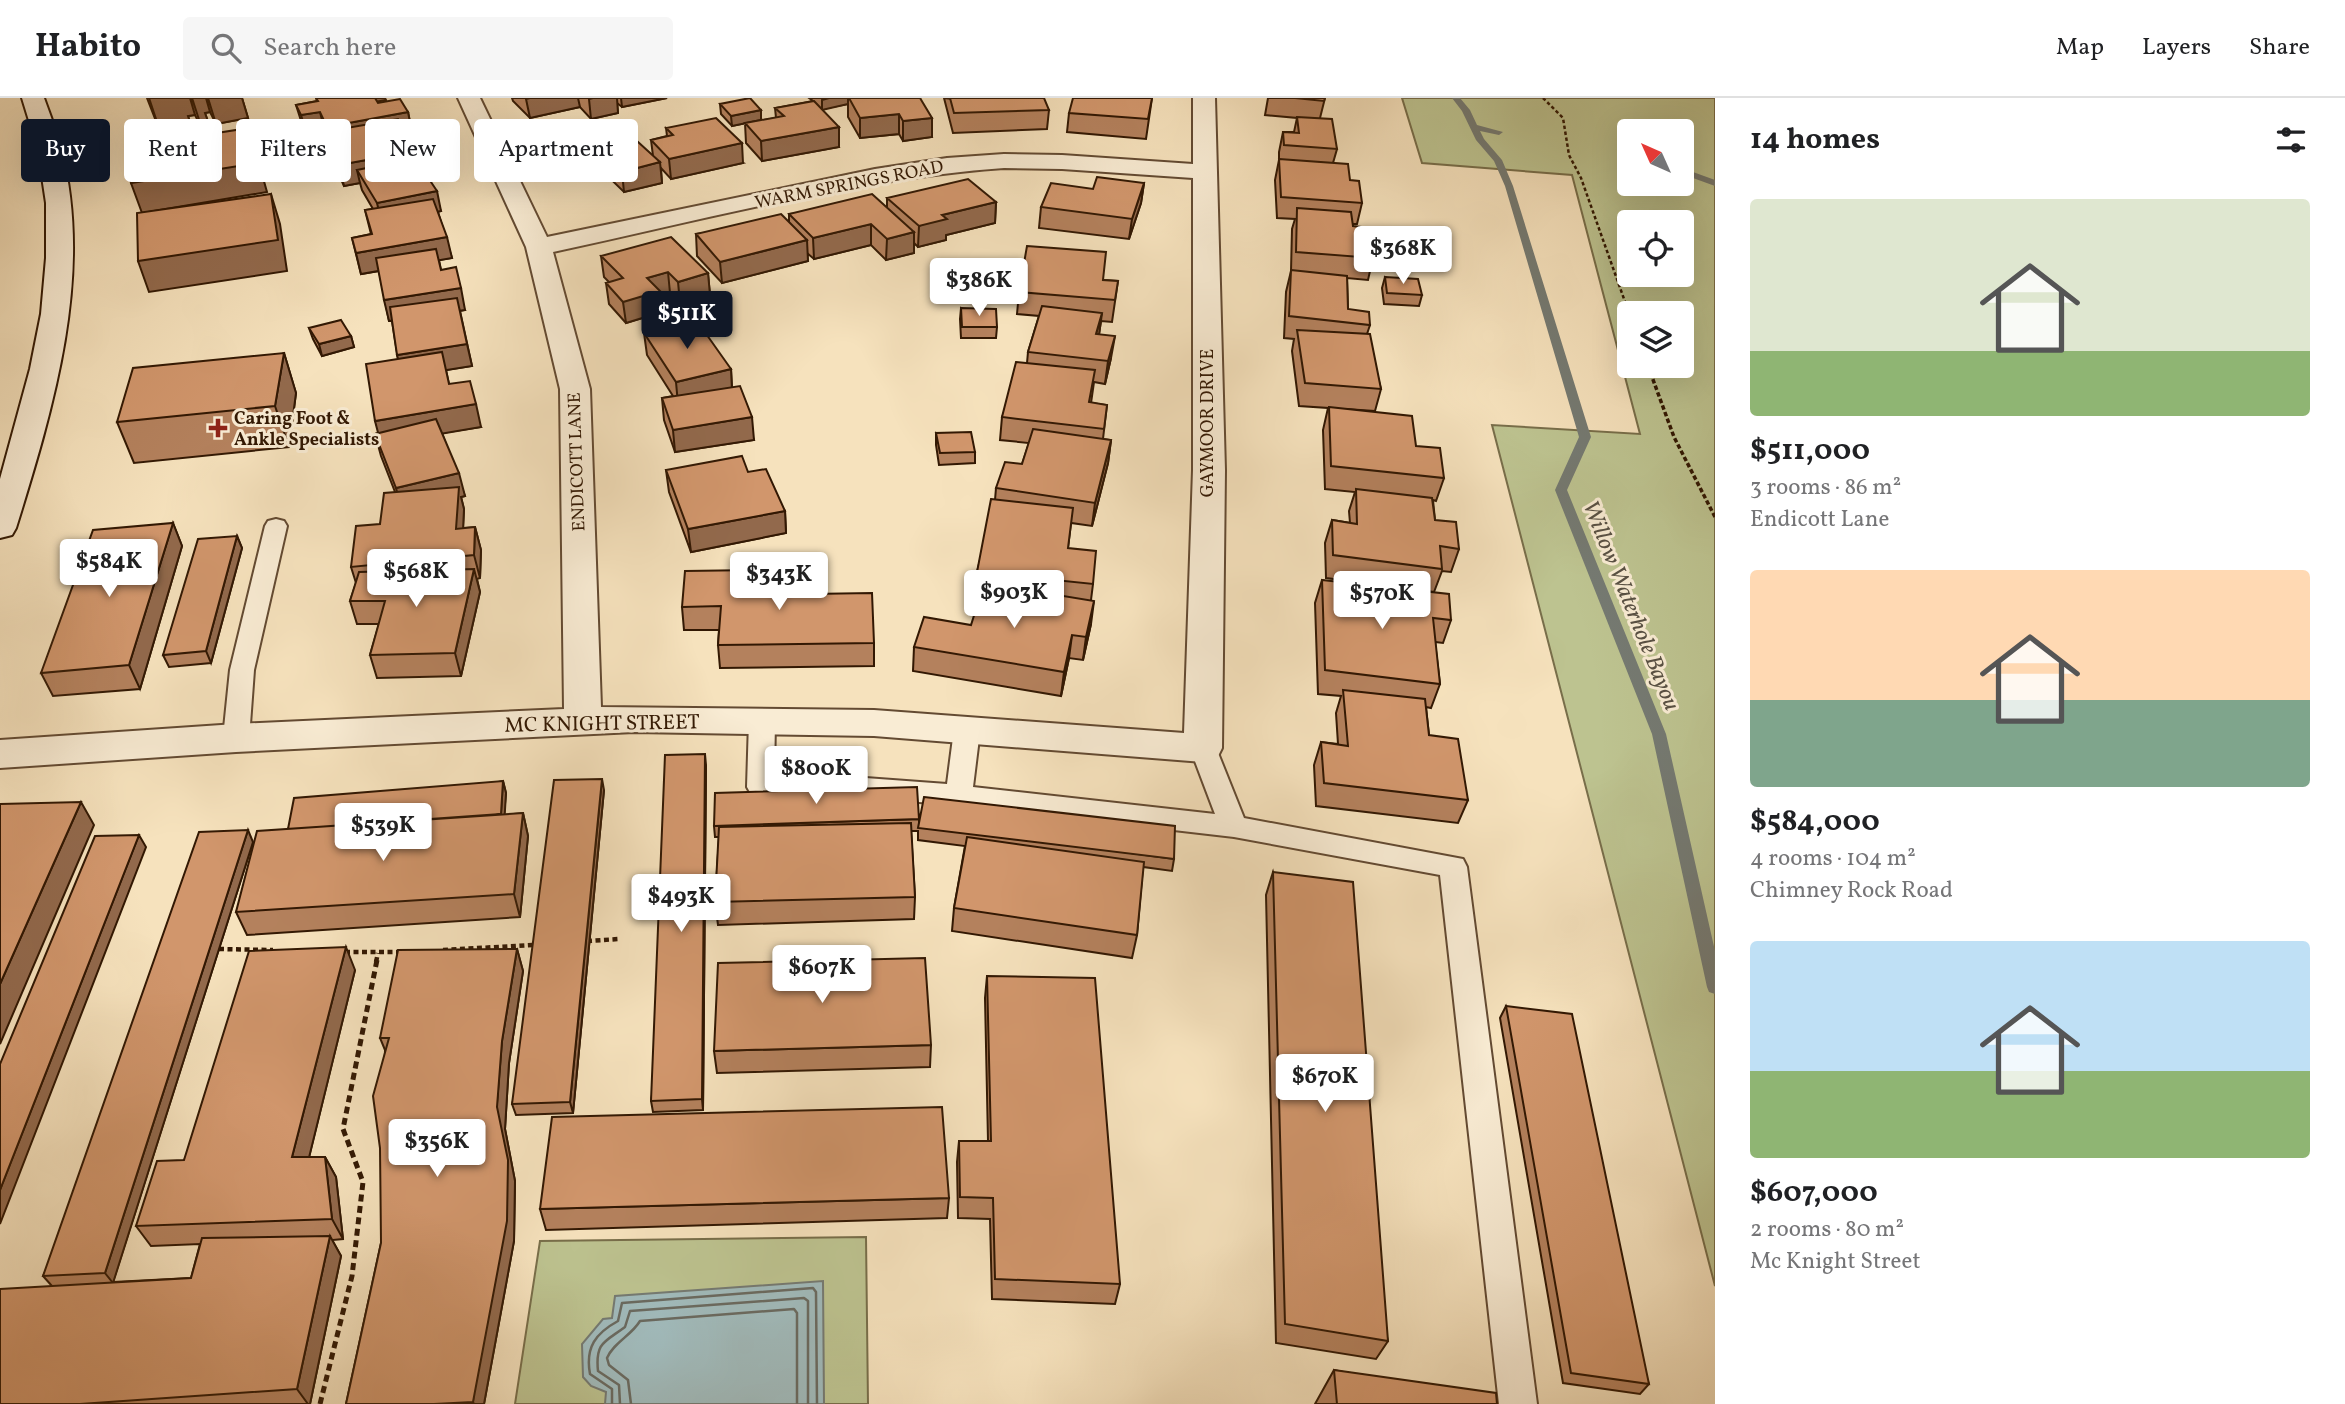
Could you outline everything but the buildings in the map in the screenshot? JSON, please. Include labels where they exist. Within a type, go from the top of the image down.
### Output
[{"type":"street","points":[[0,528],[23,458],[53,328],[62,241],[55,171],[33,98]]},
{"type":"street","name":"ENDICOTT LANE","points":[[469,98],[539,247],[575,389],[583,720]]},
{"type":"street","name":"GAYMOOR DRIVE","points":[[1203,748],[1209,470],[1204,98]]},
{"type":"street","name":"WARM SPRINGS ROAD","points":[[539,247],[875,176],[947,165],[1004,161],[1062,162],[1205,172]]},
{"type":"street","name":"MC KNIGHT STREET","points":[[0,754],[236,738],[634,719],[874,723],[1203,748]]},
{"type":"lane","points":[[236,738],[242,670],[276,527]]},
{"type":"lane","points":[[762,721],[760,788],[852,787],[959,795],[1234,827],[1453,867],[1518,1404]]},
{"type":"lane","points":[[959,795],[967,730]]},
{"type":"lane","points":[[1203,748],[1234,827]]},
{"type":"path","points":[[1543,98],[1563,118],[1569,155],[1581,178],[1625,301]]},
{"type":"path","points":[[1652,378],[1674,437],[1715,517]]},
{"type":"path","points":[[586,941],[618,939]]},
{"type":"path","points":[[429,950],[533,945]]},
{"type":"path","points":[[219,948],[285,950]]},
{"type":"path","points":[[338,952],[404,952]]},
{"type":"path","points":[[320,1404],[352,1276],[363,1182],[343,1129],[378,953]]},
{"type":"green space","points":[[1402,98],[1715,98],[1715,1286],[1492,425],[1640,434],[1625,378],[1694,378],[1694,301],[1617,301],[1617,346],[1572,175],[1422,163]]},
{"type":"green space","points":[[866,1237],[868,1404],[515,1404],[540,1241]]},
{"type":"water","points":[[823,1281],[824,1404],[605,1404],[606,1392],[591,1386],[583,1377],[582,1344],[603,1319],[612,1318],[615,1296]]},
{"type":"waterway","name":"Willow Waterhole Bayou","points":[[1456,98],[1466,110],[1480,140],[1498,160],[1509,186],[1585,437],[1561,490],[1659,734],[1715,987]]},
{"type":"waterway","points":[[1475,127],[1499,132]]},
{"type":"waterway","points":[[1694,175],[1715,183]]},
{"type":"place","name":"Caring Foot & Ankle Specialists","points":[[218,428]]}]
